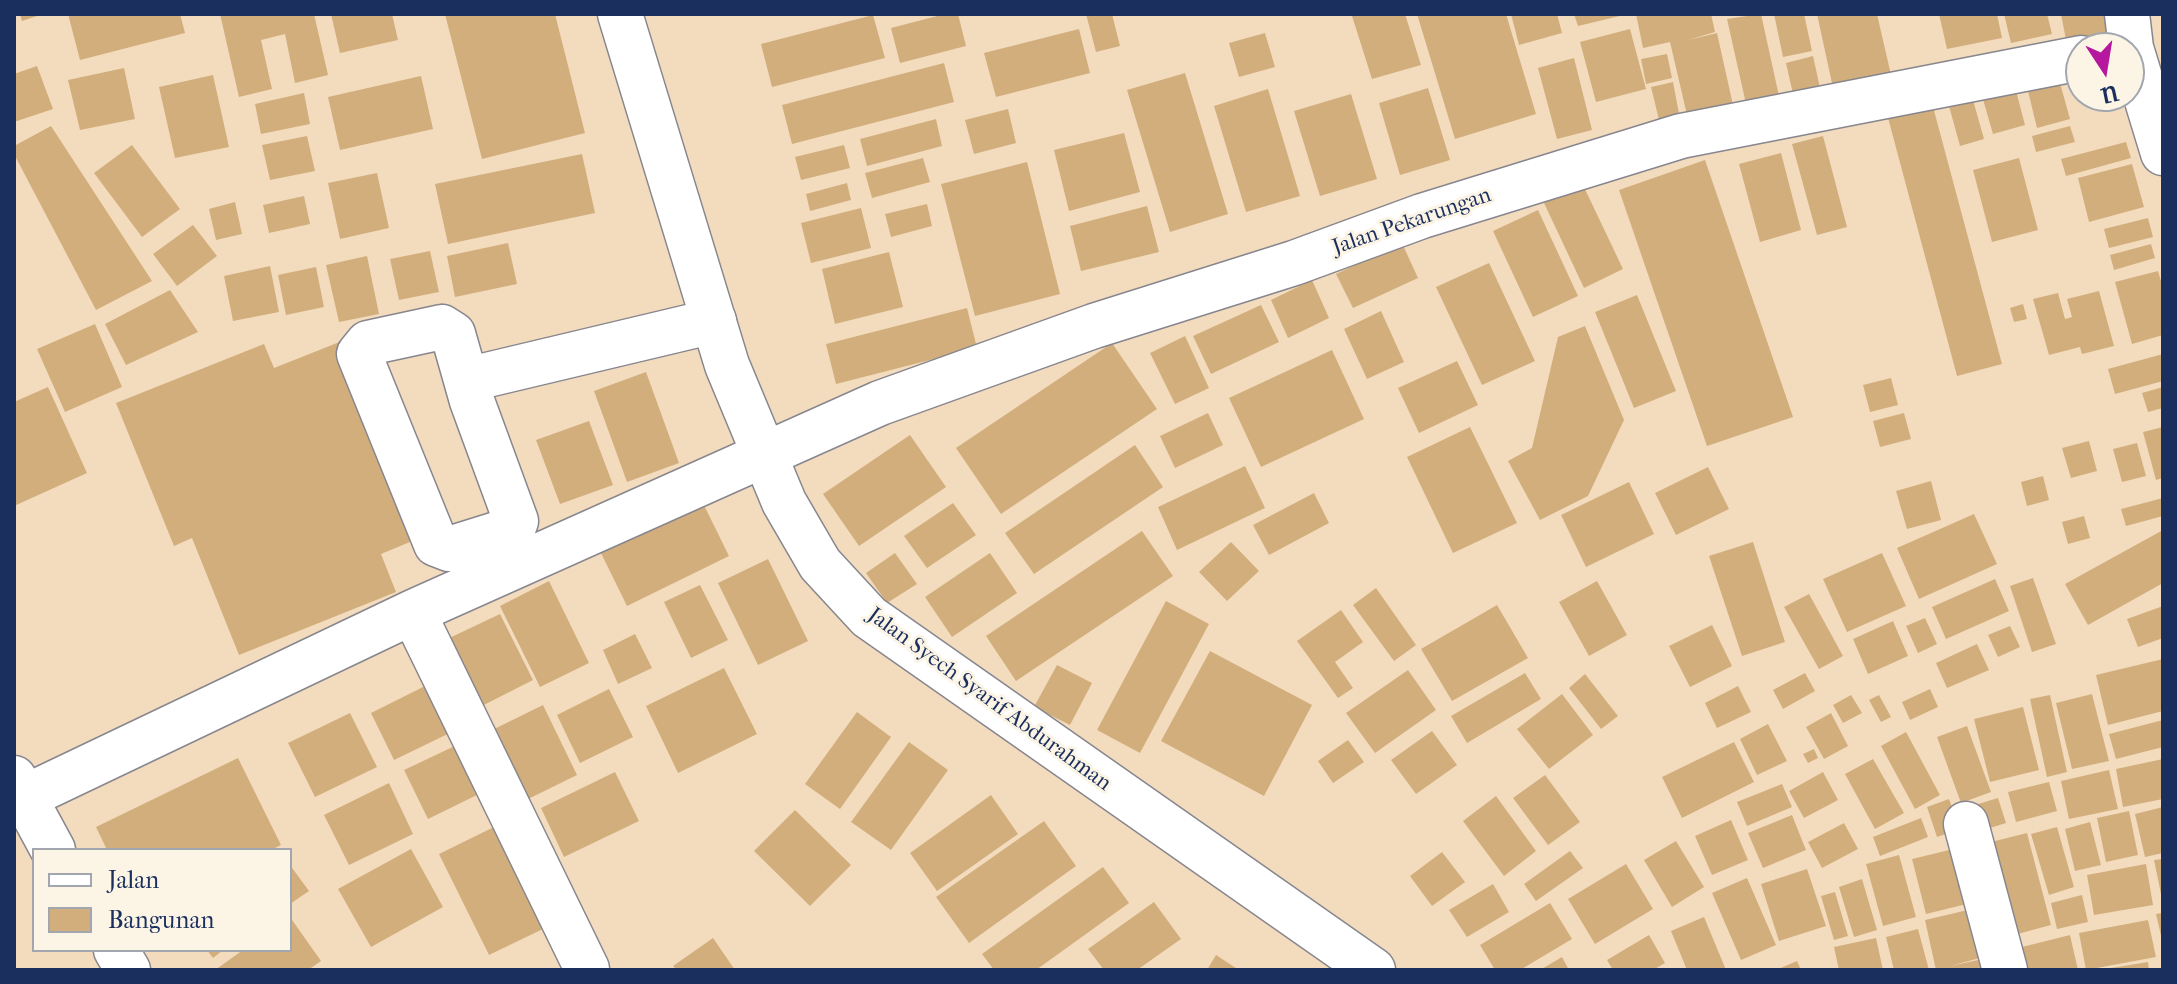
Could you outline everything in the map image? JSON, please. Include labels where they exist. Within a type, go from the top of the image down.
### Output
[{"type":"main road","name":"Jalan Syech Syarif Abdurahman","points":[[620,14],[714,321],[761,454],[784,502],[820,564],[869,617],[1373,970]]},
{"type":"main road","name":"Jalan Pekarungan","points":[[19,787],[761,454],[880,403],[1094,326],[1294,263],[1422,216],[1681,136],[2065,61]]},
{"type":"main road","points":[[2145,73],[2163,153]]},
{"type":"main road","points":[[466,380],[714,321]]},
{"type":"main road","points":[[449,328],[466,380],[516,521],[513,529],[449,549],[436,544],[359,354],[368,343],[449,328]]},
{"type":"main road","points":[[413,612],[587,969]]},
{"type":"main road","points":[[19,787],[52,848]]},
{"type":"main road","points":[[1966,824],[2005,970]]},
{"type":"main road","points":[[117,952],[128,970]]},
{"type":"building","points":[[20,14],[40,14],[40,15],[22,21]]},
{"type":"building","points":[[68,14],[180,14],[185,33],[80,60]]},
{"type":"building","points":[[220,14],[314,14],[328,75],[295,83],[285,34],[261,40],[272,89],[239,97]]},
{"type":"building","points":[[331,14],[392,14],[398,40],[340,53]]},
{"type":"building","points":[[445,14],[555,14],[585,133],[482,159]]},
{"type":"building","points":[[945,14],[958,14],[966,46],[900,63],[891,28]]},
{"type":"building","points":[[1086,14],[1112,14],[1120,46],[1096,52]]},
{"type":"building","points":[[1405,14],[1421,65],[1372,79],[1352,16]]},
{"type":"building","points":[[1417,14],[1506,14],[1536,114],[1455,139]]},
{"type":"building","points":[[1511,14],[1557,14],[1562,33],[1519,45]]},
{"type":"building","points":[[1574,14],[1624,14],[1624,15],[1578,26]]},
{"type":"building","points":[[1636,14],[1711,14],[1715,32],[1688,40],[1717,33],[1733,105],[1687,115],[1670,42],[1643,48]]},
{"type":"building","points":[[1761,14],[1779,96],[1746,104],[1727,19]]},
{"type":"building","points":[[1774,14],[1804,14],[1812,51],[1783,57]]},
{"type":"building","points":[[1817,14],[1877,14],[1891,75],[1833,88]]},
{"type":"building","points":[[1939,14],[1997,14],[2002,38],[1947,49]]},
{"type":"building","points":[[2004,14],[2047,14],[2052,34],[2011,43]]},
{"type":"building","points":[[2061,14],[2106,14],[2109,32],[2065,32],[2065,35]]},
{"type":"building","points":[[873,15],[885,58],[772,87],[761,44]]},
{"type":"building","points":[[1079,29],[1090,73],[996,97],[984,53]]},
{"type":"building","points":[[1630,29],[1646,89],[1596,102],[1580,42]]},
{"type":"building","points":[[1265,33],[1275,67],[1239,77],[1229,43]]},
{"type":"building","points":[[1667,54],[1672,78],[1646,84],[1641,59]]},
{"type":"building","points":[[1813,56],[1820,88],[1793,94],[1786,63]]},
{"type":"building","points":[[1574,58],[1592,130],[1557,139],[1538,68]]},
{"type":"building","points":[[944,63],[954,102],[792,144],[782,105]]},
{"type":"building","points":[[37,66],[53,109],[14,122],[14,74]]},
{"type":"building","points":[[124,68],[135,119],[80,130],[68,80]]},
{"type":"building","points":[[1185,73],[1228,214],[1170,232],[1127,90]]},
{"type":"building","points":[[213,75],[229,147],[175,158],[159,87]]},
{"type":"building","points":[[421,76],[433,129],[340,150],[328,97]]},
{"type":"building","points":[[1673,82],[1680,119],[1660,124],[1651,87]]},
{"type":"building","points":[[2060,83],[2065,112],[2068,112],[2070,119],[2037,128],[2028,91]]},
{"type":"building","points":[[2015,87],[2025,125],[1993,134],[1982,96]]},
{"type":"building","points":[[1428,88],[1450,160],[1400,175],[1379,103]]},
{"type":"building","points":[[1268,89],[1300,196],[1246,212],[1214,106]]},
{"type":"building","points":[[304,93],[310,124],[261,134],[255,104]]},
{"type":"building","points":[[1351,94],[1377,179],[1320,196],[1294,111]]},
{"type":"building","points":[[1973,100],[1984,139],[1960,146],[1949,106]]},
{"type":"building","points":[[1932,103],[2002,364],[1957,376],[1887,114]]},
{"type":"building","points":[[1008,109],[1016,143],[974,154],[965,120]]},
{"type":"building","points":[[936,119],[942,146],[867,166],[860,139]]},
{"type":"building","points":[[51,126],[152,281],[96,310],[14,154],[14,146]]},
{"type":"building","points":[[2070,126],[2075,142],[2036,152],[2032,136]]},
{"type":"building","points":[[1124,133],[1140,192],[1069,211],[1054,150]]},
{"type":"building","points":[[307,136],[315,171],[270,180],[262,145]]},
{"type":"building","points":[[1823,136],[1847,227],[1817,235],[1792,144]]},
{"type":"building","points":[[2126,142],[2131,158],[2066,176],[2061,159]]},
{"type":"building","points":[[132,145],[180,209],[142,237],[94,173]]},
{"type":"building","points":[[844,145],[850,168],[801,180],[795,157]]},
{"type":"building","points":[[1781,153],[1801,230],[1760,242],[1739,164]]},
{"type":"building","points":[[582,154],[595,213],[448,244],[435,184]]},
{"type":"building","points":[[923,158],[930,182],[872,198],[865,173]]},
{"type":"building","points":[[2019,158],[2038,230],[1992,242],[1973,170]]},
{"type":"building","points":[[1705,160],[1793,417],[1707,446],[1619,190]]},
{"type":"building","points":[[1027,162],[1060,294],[975,316],[941,184]]},
{"type":"building","points":[[2132,164],[2144,207],[2089,222],[2078,178]]},
{"type":"building","points":[[377,173],[389,228],[340,239],[328,183]]},
{"type":"building","points":[[847,183],[851,200],[810,211],[806,194]]},
{"type":"building","points":[[1583,185],[1623,269],[1584,288],[1544,203]]},
{"type":"building","points":[[304,196],[310,224],[269,233],[263,205]]},
{"type":"building","points":[[235,202],[242,234],[216,240],[209,209]]},
{"type":"building","points":[[927,204],[932,226],[891,237],[885,214]]},
{"type":"building","points":[[1147,206],[1159,252],[1081,271],[1070,226]]},
{"type":"building","points":[[861,208],[871,248],[811,263],[801,223]]},
{"type":"building","points":[[1538,210],[1578,296],[1533,317],[1493,231]]},
{"type":"building","points":[[2148,218],[2153,237],[2109,248],[2104,229]]},
{"type":"building","points":[[193,225],[217,256],[177,286],[153,254]]},
{"type":"building","points":[[508,243],[517,284],[455,297],[447,256]]},
{"type":"building","points":[[1402,243],[1418,278],[1353,308],[1336,274]]},
{"type":"building","points":[[2151,244],[2155,258],[2114,270],[2110,255]]},
{"type":"building","points":[[430,251],[439,292],[399,300],[390,259]]},
{"type":"building","points":[[889,252],[903,307],[835,324],[822,269]]},
{"type":"building","points":[[367,256],[379,314],[339,322],[326,265]]},
{"type":"building","points":[[1489,263],[1535,361],[1482,385],[1436,287]]},
{"type":"building","points":[[270,266],[279,312],[233,321],[224,276]]},
{"type":"building","points":[[316,267],[324,307],[286,315],[278,275]]},
{"type":"building","points":[[2158,271],[2163,288],[2163,335],[2132,344],[2115,282]]},
{"type":"building","points":[[1312,280],[1329,318],[1288,338],[1271,300]]},
{"type":"building","points":[[170,290],[198,332],[126,365],[105,324]]},
{"type":"building","points":[[2099,291],[2114,346],[2082,354],[2080,347],[2049,355],[2033,299],[2058,293],[2065,319],[2072,317],[2067,299]]},
{"type":"building","points":[[1637,295],[1676,391],[1634,408],[1595,312]]},
{"type":"building","points":[[2023,304],[2027,319],[2014,322],[2010,308]]},
{"type":"building","points":[[1261,305],[1279,342],[1211,374],[1193,336]]},
{"type":"building","points":[[967,308],[977,348],[836,384],[826,344]]},
{"type":"building","points":[[1381,311],[1404,362],[1367,379],[1344,329]]},
{"type":"building","points":[[95,324],[122,387],[65,412],[37,349]]},
{"type":"building","points":[[1585,326],[1624,420],[1588,496],[1540,520],[1508,461],[1532,448],[1558,337]]},
{"type":"building","points":[[1185,336],[1209,388],[1175,404],[1150,353]]},
{"type":"building","points":[[342,341],[422,537],[381,554],[396,592],[239,655],[192,538],[174,546],[116,403],[264,344],[274,368]]},
{"type":"building","points":[[1112,343],[1157,409],[1001,514],[956,448]]},
{"type":"building","points":[[1332,350],[1364,419],[1261,467],[1229,398]]},
{"type":"building","points":[[2163,354],[2163,381],[2115,394],[2108,369]]},
{"type":"building","points":[[1457,361],[1478,405],[1419,433],[1398,388]]},
{"type":"building","points":[[646,372],[679,463],[627,482],[594,391]]},
{"type":"building","points":[[1891,378],[1898,405],[1870,412],[1863,385]]},
{"type":"building","points":[[48,387],[87,473],[14,506],[14,402]]},
{"type":"building","points":[[2163,387],[2163,408],[2148,412],[2142,393]]},
{"type":"building","points":[[1208,413],[1223,445],[1175,468],[1160,436]]},
{"type":"building","points":[[1904,413],[1911,439],[1880,447],[1873,421]]},
{"type":"building","points":[[589,421],[613,485],[560,504],[536,440]]},
{"type":"building","points":[[1470,427],[1517,523],[1453,553],[1407,457]]},
{"type":"building","points":[[2163,427],[2163,478],[2156,480],[2143,432]]},
{"type":"building","points":[[910,435],[946,487],[859,546],[823,494]]},
{"type":"building","points":[[2089,441],[2097,471],[2071,478],[2062,448]]},
{"type":"building","points":[[2137,443],[2146,476],[2122,482],[2113,449]]},
{"type":"building","points":[[1135,445],[1163,487],[1034,574],[1005,533]]},
{"type":"building","points":[[1245,466],[1265,508],[1177,550],[1158,507]]},
{"type":"building","points":[[1708,467],[1729,509],[1676,535],[1655,493]]},
{"type":"building","points":[[2043,476],[2049,500],[2027,506],[2021,482]]},
{"type":"building","points":[[1931,481],[1941,520],[1907,529],[1896,491]]},
{"type":"building","points":[[1629,482],[1654,534],[1586,567],[1561,515]]},
{"type":"building","points":[[1314,493],[1329,523],[1269,555],[1253,525]]},
{"type":"building","points":[[700,497],[729,556],[627,606],[598,547]]},
{"type":"building","points":[[2163,498],[2163,516],[2126,526],[2121,509]]},
{"type":"building","points":[[953,503],[976,535],[927,568],[904,536]]},
{"type":"building","points":[[1974,514],[1997,564],[1919,599],[1897,548]]},
{"type":"building","points":[[2084,516],[2090,538],[2068,544],[2062,522]]},
{"type":"building","points":[[2163,530],[2163,583],[2088,625],[2065,584]]},
{"type":"building","points":[[1142,531],[1173,576],[1016,681],[986,636]]},
{"type":"building","points":[[1231,542],[1259,571],[1227,601],[1199,572]]},
{"type":"building","points":[[1753,542],[1785,642],[1742,656],[1709,556]]},
{"type":"building","points":[[895,553],[917,584],[887,603],[866,573]]},
{"type":"building","points":[[990,553],[1017,593],[952,637],[925,597]]},
{"type":"building","points":[[1882,553],[1906,606],[1847,632],[1823,579]]},
{"type":"building","points":[[768,559],[808,641],[758,665],[718,583]]},
{"type":"building","points":[[2033,578],[2056,644],[2032,652],[2010,586]]},
{"type":"building","points":[[1995,579],[2009,611],[1946,639],[1932,607]]},
{"type":"building","points":[[549,581],[589,663],[540,687],[500,606]]},
{"type":"building","points":[[1597,581],[1627,635],[1589,656],[1559,602]]},
{"type":"building","points":[[700,585],[728,640],[691,658],[664,602]]},
{"type":"building","points":[[1376,588],[1416,645],[1394,661],[1353,605]]},
{"type":"building","points":[[1809,594],[1843,656],[1819,669],[1784,607]]},
{"type":"building","points":[[1166,601],[1209,624],[1140,753],[1097,730]]},
{"type":"building","points":[[1497,605],[1528,658],[1452,701],[1421,649]]},
{"type":"building","points":[[2163,606],[2163,638],[2138,647],[2127,619]]},
{"type":"building","points":[[1341,610],[1363,642],[1335,662],[1353,688],[1338,698],[1297,641]]},
{"type":"building","points":[[500,614],[533,680],[476,709],[443,641]]},
{"type":"building","points":[[1925,618],[1937,644],[1918,653],[1906,626]]},
{"type":"building","points":[[1893,621],[1908,656],[1868,674],[1853,639]]},
{"type":"building","points":[[1712,625],[1732,666],[1690,687],[1669,646]]},
{"type":"building","points":[[2010,626],[2020,647],[1998,657],[1988,635]]},
{"type":"building","points":[[635,634],[652,668],[618,684],[603,650]]},
{"type":"building","points":[[1977,644],[1989,670],[1947,688],[1936,663]]},
{"type":"building","points":[[1210,651],[1312,705],[1264,796],[1161,741]]},
{"type":"building","points":[[2163,659],[2163,711],[2108,725],[2096,675]]},
{"type":"building","points":[[1057,665],[1092,683],[1070,725],[1034,707]]},
{"type":"building","points":[[724,668],[757,734],[678,773],[646,706]]},
{"type":"building","points":[[1408,670],[1436,710],[1375,753],[1346,713]]},
{"type":"building","points":[[1525,673],[1541,699],[1467,743],[1451,716]]},
{"type":"building","points":[[1805,673],[1815,691],[1783,709],[1773,690]]},
{"type":"building","points":[[1585,674],[1618,716],[1601,729],[1569,688]]},
{"type":"building","points":[[433,682],[456,730],[394,760],[371,713]]},
{"type":"building","points":[[1738,686],[1751,712],[1717,728],[1705,703]]},
{"type":"building","points":[[609,689],[633,737],[580,763],[557,715]]},
{"type":"building","points":[[1930,689],[1938,707],[1910,720],[1902,702]]},
{"type":"building","points":[[1562,694],[1593,735],[1549,769],[1517,729]]},
{"type":"building","points":[[2092,694],[2109,761],[2072,769],[2056,703]]},
{"type":"building","points":[[1851,695],[1862,713],[1843,723],[1833,705]]},
{"type":"building","points":[[1879,695],[1891,717],[1881,722],[1869,700]]},
{"type":"building","points":[[2050,695],[2067,772],[2047,777],[2030,699]]},
{"type":"building","points":[[543,705],[577,775],[520,803],[486,733]]},
{"type":"building","points":[[2023,707],[2039,770],[1990,782],[1974,719]]},
{"type":"building","points":[[857,712],[891,737],[840,809],[805,784]]},
{"type":"building","points":[[350,713],[377,767],[315,797],[288,743]]},
{"type":"building","points":[[1831,713],[1848,746],[1824,759],[1806,727]]},
{"type":"building","points":[[2163,720],[2163,747],[2116,759],[2109,734]]},
{"type":"building","points":[[1768,724],[1787,761],[1757,775],[1740,739]]},
{"type":"building","points":[[1967,726],[1991,792],[1961,803],[1937,737]]},
{"type":"building","points":[[1432,731],[1457,765],[1416,794],[1391,760]]},
{"type":"building","points":[[1906,732],[1940,795],[1915,809],[1881,746]]},
{"type":"building","points":[[1348,740],[1364,762],[1333,783],[1318,761]]},
{"type":"building","points":[[909,742],[948,770],[891,850],[851,822]]},
{"type":"building","points":[[1734,742],[1754,782],[1682,818],[1662,777]]},
{"type":"building","points":[[459,744],[483,792],[428,819],[404,770]]},
{"type":"building","points":[[1814,749],[1818,758],[1808,763],[1803,754]]},
{"type":"building","points":[[238,758],[281,845],[275,848],[106,848],[96,827]]},
{"type":"building","points":[[1873,759],[1904,813],[1875,829],[1845,774]]},
{"type":"building","points":[[2163,759],[2163,799],[2123,807],[2116,769]]},
{"type":"building","points":[[2109,770],[2118,809],[2069,819],[2061,781]]},
{"type":"building","points":[[615,772],[639,821],[564,857],[541,808]]},
{"type":"building","points":[[1823,772],[1838,800],[1804,818],[1789,791]]},
{"type":"building","points":[[1545,775],[1580,822],[1548,845],[1513,798]]},
{"type":"building","points":[[2049,782],[2057,811],[2016,822],[2008,792]]},
{"type":"building","points":[[389,783],[413,834],[349,865],[324,815]]},
{"type":"building","points":[[1782,784],[1792,807],[1747,826],[1737,802]]},
{"type":"building","points":[[991,795],[1018,834],[937,891],[910,853]]},
{"type":"building","points":[[1496,796],[1536,851],[1504,876],[1463,821]]},
{"type":"building","points":[[1998,798],[2006,823],[1971,834],[1962,809]]},
{"type":"building","points":[[1949,799],[1960,829],[1937,837],[1927,807]]},
{"type":"building","points":[[2163,807],[2163,853],[2145,857],[2135,814]]},
{"type":"building","points":[[795,810],[851,865],[810,906],[754,851]]},
{"type":"building","points":[[2129,811],[2138,855],[2106,862],[2097,818]]},
{"type":"building","points":[[1792,815],[1806,850],[1763,868],[1748,833]]},
{"type":"building","points":[[1921,818],[1928,837],[1880,856],[1873,837]]},
{"type":"building","points":[[1731,820],[1748,860],[1712,875],[1695,836]]},
{"type":"building","points":[[1044,821],[1076,866],[969,943],[936,897]]},
{"type":"building","points":[[2090,822],[2101,865],[2075,871],[2065,829]]},
{"type":"building","points":[[1844,823],[1858,849],[1822,868],[1808,842]]},
{"type":"building","points":[[498,825],[547,927],[489,955],[439,854]]},
{"type":"building","points":[[2057,827],[2074,887],[2049,895],[2031,834]]},
{"type":"building","points":[[2027,833],[2051,925],[1999,939],[1975,846]]},
{"type":"building","points":[[1676,841],[1704,887],[1672,907],[1644,860]]},
{"type":"building","points":[[1970,845],[1983,900],[1926,914],[1912,859]]},
{"type":"building","points":[[411,849],[443,907],[371,947],[338,889]]},
{"type":"building","points":[[1570,851],[1583,868],[1536,901],[1524,884]]},
{"type":"building","points":[[1442,852],[1465,882],[1432,906],[1410,876]]},
{"type":"building","points":[[1899,855],[1916,917],[1883,926],[1866,864]]},
{"type":"building","points":[[2163,859],[2163,899],[2162,899],[2154,860]]},
{"type":"building","points":[[1626,864],[1653,909],[1595,944],[1568,899]]},
{"type":"building","points":[[2146,864],[2153,905],[2094,915],[2087,875]]},
{"type":"building","points":[[1103,867],[1129,903],[1036,970],[994,970],[982,954]]},
{"type":"building","points":[[292,868],[309,891],[292,903]]},
{"type":"building","points":[[1807,869],[1826,926],[1779,941],[1761,884]]},
{"type":"building","points":[[1747,878],[1776,945],[1741,960],[1712,893]]},
{"type":"building","points":[[1862,879],[1877,930],[1854,937],[1839,887]]},
{"type":"building","points":[[1493,884],[1509,912],[1467,937],[1449,910]]},
{"type":"building","points":[[1835,892],[1848,936],[1834,940],[1821,896]]},
{"type":"building","points":[[2082,895],[2088,922],[2057,929],[2051,903]]},
{"type":"building","points":[[1154,902],[1181,939],[1137,970],[1104,970],[1088,949]]},
{"type":"building","points":[[1550,903],[1572,939],[1520,970],[1495,970],[1480,945]]},
{"type":"building","points":[[1985,906],[1995,954],[1950,966],[1997,956],[2000,970],[1936,970],[1925,920]]},
{"type":"building","points":[[2163,913],[2163,940],[2162,940],[2156,914]]},
{"type":"building","points":[[1704,917],[1726,970],[1687,970],[1671,931]]},
{"type":"building","points":[[292,920],[321,961],[308,970],[215,970],[240,952],[292,952]]},
{"type":"building","points":[[2148,920],[2156,957],[2086,970],[2079,933]]},
{"type":"building","points":[[1918,929],[1929,970],[1894,970],[1886,937]]},
{"type":"building","points":[[1649,935],[1665,963],[1653,970],[1613,970],[1607,960]]},
{"type":"building","points":[[2070,935],[2078,970],[2019,970],[2014,949]]},
{"type":"building","points":[[713,938],[735,970],[677,970],[673,966]]},
{"type":"building","points":[[1876,938],[1883,970],[1839,970],[1834,947]]},
{"type":"building","points":[[1216,955],[1239,970],[1207,970]]},
{"type":"building","points":[[1562,957],[1569,970],[1540,970]]},
{"type":"building","points":[[1797,961],[1801,970],[1776,970]]},
{"type":"building","points":[[2148,962],[2149,970],[2111,970],[2111,968]]}]
